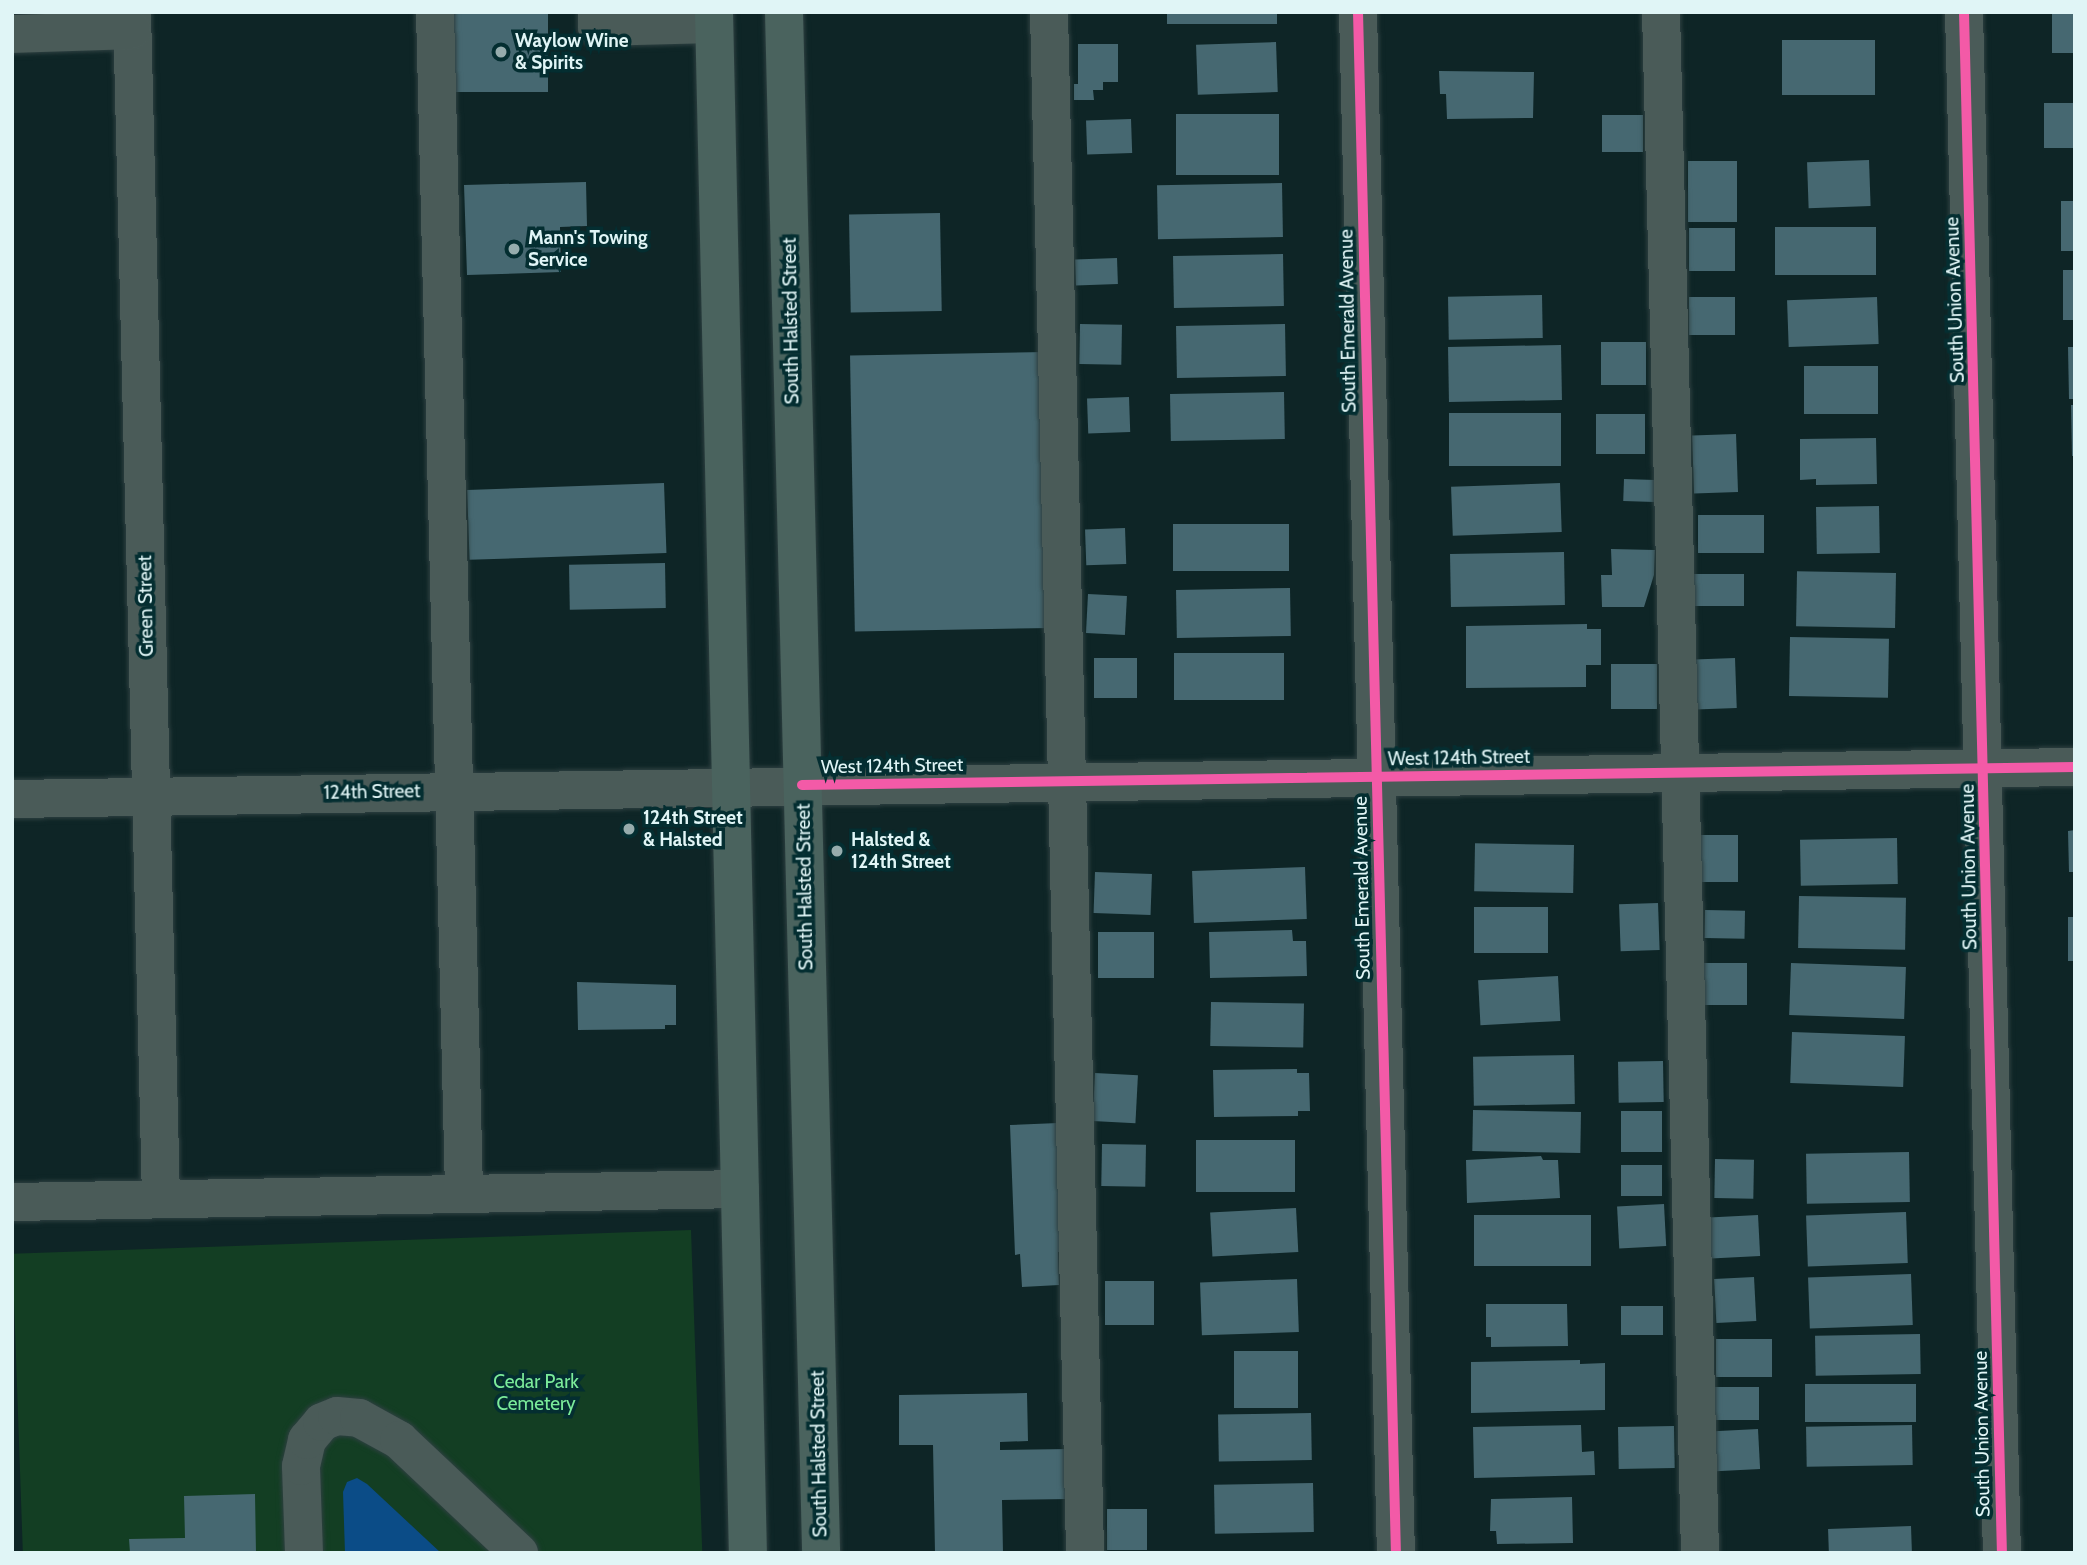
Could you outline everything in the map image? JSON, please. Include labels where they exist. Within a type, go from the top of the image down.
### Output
[{"type":"main road","name":"South Halsted Street","points":[[784,12],[821,1553]]},
{"type":"main road","points":[[714,18],[748,1553]]},
{"type":"street","points":[[435,12],[464,1194]]},
{"type":"street","points":[[597,12],[597,27],[714,18]]},
{"type":"street","points":[[1049,12],[1084,1553]]},
{"type":"street","name":"South Emerald Avenue","points":[[1358,12],[1396,1553]]},
{"type":"street","points":[[1661,12],[1700,1553]]},
{"type":"street","name":"South Union Avenue","points":[[1964,12],[1985,768],[2002,1553]]},
{"type":"street","points":[[12,34],[132,21]]},
{"type":"street","name":"Green Street","points":[[132,21],[161,1199]]},
{"type":"street","name":"West 124th Street","points":[[731,785],[2075,766]]},
{"type":"street","name":"124th Street","points":[[12,799],[731,785]]},
{"type":"street","points":[[12,1202],[740,1189]]},
{"type":"street","points":[[304,1553],[302,1466],[307,1440],[322,1422],[337,1416],[359,1418],[399,1440],[519,1553]]},
{"type":"green space","name":"Cedar Park Cemetery","points":[[691,1230],[702,1553],[23,1553],[12,1254]]},
{"type":"water","points":[[357,1478],[367,1484],[441,1553],[345,1553],[343,1492],[347,1482]]},
{"type":"building","name":"Waylow Wine & Spirits","points":[[453,12],[548,12],[548,92],[453,92]]},
{"type":"building","points":[[1167,12],[1277,12],[1277,24],[1167,24]]},
{"type":"building","points":[[2052,12],[2075,12],[2075,53],[2052,53]]},
{"type":"building","points":[[1782,40],[1875,40],[1875,95],[1782,95]]},
{"type":"building","points":[[1276,42],[1278,92],[1198,95],[1196,45]]},
{"type":"building","points":[[1078,44],[1118,44],[1118,82],[1103,82],[1103,90],[1093,90],[1094,100],[1074,100],[1074,84],[1078,84]]},
{"type":"building","points":[[1439,71],[1534,72],[1533,118],[1447,119],[1446,94],[1440,94]]},
{"type":"building","points":[[2044,103],[2075,103],[2075,148],[2044,148]]},
{"type":"building","points":[[1176,114],[1279,114],[1279,175],[1176,175]]},
{"type":"building","points":[[1602,115],[1643,115],[1643,152],[1602,152]]},
{"type":"building","points":[[1131,119],[1132,153],[1087,155],[1086,121]]},
{"type":"building","points":[[1869,160],[1871,206],[1809,208],[1807,162]]},
{"type":"building","points":[[1688,161],[1737,161],[1737,222],[1688,222]]},
{"type":"building","name":"Mann's Towing Service","points":[[586,182],[587,226],[560,227],[561,272],[467,275],[464,185]]},
{"type":"building","points":[[1282,183],[1283,237],[1158,239],[1157,185]]},
{"type":"building","points":[[2061,201],[2075,201],[2075,251],[2061,251]]},
{"type":"building","points":[[940,213],[942,311],[851,313],[849,215]]},
{"type":"building","points":[[1775,227],[1876,227],[1876,275],[1775,275]]},
{"type":"building","points":[[1689,228],[1735,228],[1735,271],[1689,271]]},
{"type":"building","points":[[1283,254],[1284,306],[1174,308],[1173,256]]},
{"type":"building","points":[[1117,258],[1118,284],[1076,285],[1075,259]]},
{"type":"building","points":[[2063,270],[2075,270],[2075,320],[2063,320]]},
{"type":"building","points":[[1542,295],[1543,338],[1449,340],[1448,297]]},
{"type":"building","points":[[1689,297],[1735,297],[1735,335],[1689,335]]},
{"type":"building","points":[[1877,297],[1879,344],[1789,347],[1787,300]]},
{"type":"building","points":[[1080,324],[1122,325],[1121,365],[1079,364]]},
{"type":"building","points":[[1285,324],[1286,376],[1177,378],[1176,326]]},
{"type":"building","points":[[1601,342],[1646,342],[1646,385],[1601,385]]},
{"type":"building","points":[[1561,345],[1562,400],[1449,402],[1448,347]]},
{"type":"building","points":[[2068,347],[2075,347],[2075,399],[2069,399]]},
{"type":"building","points":[[1046,352],[1051,628],[855,631],[850,355]]},
{"type":"building","points":[[1804,366],[1878,366],[1878,414],[1804,414]]},
{"type":"building","points":[[1284,392],[1285,439],[1171,441],[1170,394]]},
{"type":"building","points":[[1129,397],[1130,432],[1088,433],[1087,398]]},
{"type":"building","points":[[2071,405],[2075,405],[2075,456],[2072,456]]},
{"type":"building","points":[[1449,413],[1561,413],[1561,466],[1449,466]]},
{"type":"building","points":[[1596,414],[1645,414],[1645,454],[1596,454]]},
{"type":"building","points":[[1736,434],[1738,492],[1694,494],[1692,436]]},
{"type":"building","points":[[1876,438],[1877,484],[1816,485],[1816,479],[1800,480],[1800,439]]},
{"type":"building","points":[[1624,479],[1655,480],[1654,502],[1623,501]]},
{"type":"building","points":[[664,483],[666,553],[470,560],[467,490]]},
{"type":"building","points":[[1560,483],[1562,532],[1453,536],[1451,487]]},
{"type":"building","points":[[1879,506],[1880,553],[1817,554],[1816,507]]},
{"type":"building","points":[[1698,515],[1764,515],[1764,553],[1698,553]]},
{"type":"building","points":[[1173,524],[1289,524],[1289,571],[1173,571]]},
{"type":"building","points":[[1125,528],[1126,564],[1086,565],[1085,529]]},
{"type":"building","points":[[1611,549],[1655,550],[1654,575],[1644,607],[1602,607],[1601,575],[1612,575]]},
{"type":"building","points":[[1564,552],[1565,605],[1451,607],[1450,554]]},
{"type":"building","points":[[665,563],[666,608],[570,610],[569,565]]},
{"type":"building","points":[[1797,571],[1896,573],[1895,628],[1796,626]]},
{"type":"building","points":[[1691,574],[1744,574],[1744,606],[1691,606]]},
{"type":"building","points":[[1290,588],[1291,636],[1177,638],[1176,590]]},
{"type":"building","points":[[1088,594],[1127,596],[1125,635],[1086,633]]},
{"type":"building","points":[[1587,624],[1587,629],[1601,629],[1601,665],[1586,665],[1586,687],[1466,688],[1466,626]]},
{"type":"building","points":[[1790,637],[1889,639],[1888,698],[1789,696]]},
{"type":"building","points":[[1174,653],[1284,653],[1284,700],[1174,700]]},
{"type":"building","points":[[1094,658],[1137,658],[1137,698],[1094,698]]},
{"type":"building","points":[[1735,658],[1737,708],[1696,709],[1694,659]]},
{"type":"building","points":[[1611,664],[1657,664],[1657,709],[1611,709]]},
{"type":"building","points":[[2075,830],[2075,872],[2069,872],[2068,831]]},
{"type":"building","points":[[1697,835],[1738,835],[1738,882],[1697,882]]},
{"type":"building","points":[[1897,838],[1898,884],[1801,886],[1800,840]]},
{"type":"building","points":[[1475,843],[1574,845],[1573,893],[1474,891]]},
{"type":"building","points":[[1305,867],[1307,919],[1194,923],[1192,871]]},
{"type":"building","points":[[1095,872],[1152,874],[1151,915],[1094,913]]},
{"type":"building","points":[[1799,896],[1906,898],[1905,950],[1798,948]]},
{"type":"building","points":[[1658,903],[1660,950],[1621,951],[1619,904]]},
{"type":"building","points":[[1474,907],[1548,907],[1548,953],[1474,953]]},
{"type":"building","points":[[1705,910],[1745,911],[1745,939],[1705,938]]},
{"type":"building","points":[[2068,917],[2075,917],[2075,961],[2068,961]]},
{"type":"building","points":[[1292,930],[1293,941],[1306,941],[1307,976],[1210,978],[1209,932]]},
{"type":"building","points":[[1098,932],[1154,932],[1154,978],[1098,978]]},
{"type":"building","points":[[1703,963],[1747,963],[1747,1005],[1703,1005]]},
{"type":"building","points":[[1791,963],[1906,967],[1904,1019],[1789,1015]]},
{"type":"building","points":[[1558,976],[1560,1021],[1480,1025],[1478,980]]},
{"type":"building","points":[[577,982],[676,985],[676,1025],[665,1025],[665,1029],[578,1030]]},
{"type":"building","points":[[1211,1002],[1304,1004],[1303,1048],[1210,1046]]},
{"type":"building","points":[[1792,1032],[1905,1036],[1903,1087],[1790,1083]]},
{"type":"building","points":[[1574,1055],[1575,1104],[1474,1106],[1473,1057]]},
{"type":"building","points":[[1663,1061],[1664,1102],[1619,1103],[1618,1062]]},
{"type":"building","points":[[1297,1069],[1297,1073],[1309,1073],[1310,1111],[1298,1111],[1298,1116],[1214,1117],[1213,1070]]},
{"type":"building","points":[[1095,1073],[1138,1075],[1135,1123],[1092,1121]]},
{"type":"building","points":[[1473,1110],[1581,1112],[1580,1153],[1472,1151]]},
{"type":"building","points":[[1621,1111],[1662,1111],[1662,1152],[1621,1152]]},
{"type":"building","points":[[1058,1123],[1063,1252],[1058,1252],[1059,1285],[1022,1287],[1020,1254],[1015,1255],[1010,1125]]},
{"type":"building","points":[[1196,1140],[1295,1140],[1295,1192],[1196,1192]]},
{"type":"building","points":[[1102,1144],[1146,1145],[1145,1187],[1101,1186]]},
{"type":"building","points":[[1909,1152],[1910,1202],[1807,1204],[1806,1154]]},
{"type":"building","points":[[1541,1156],[1543,1160],[1558,1160],[1560,1198],[1467,1203],[1466,1160]]},
{"type":"building","points":[[1715,1159],[1754,1160],[1753,1199],[1714,1198]]},
{"type":"building","points":[[1621,1165],[1662,1165],[1662,1196],[1621,1196]]},
{"type":"building","points":[[1664,1204],[1666,1246],[1619,1248],[1617,1206]]},
{"type":"building","points":[[1296,1208],[1298,1252],[1212,1256],[1210,1213]]},
{"type":"building","points":[[1906,1212],[1908,1263],[1808,1266],[1806,1215]]},
{"type":"building","points":[[1474,1215],[1591,1215],[1591,1266],[1474,1266]]},
{"type":"building","points":[[1758,1215],[1760,1256],[1711,1259],[1709,1218]]},
{"type":"building","points":[[1911,1274],[1913,1325],[1810,1329],[1808,1278]]},
{"type":"building","points":[[1754,1277],[1756,1321],[1716,1323],[1714,1279]]},
{"type":"building","points":[[1297,1279],[1299,1332],[1202,1335],[1200,1282]]},
{"type":"building","points":[[1105,1281],[1154,1281],[1154,1325],[1105,1325]]},
{"type":"building","points":[[1486,1304],[1567,1304],[1568,1346],[1491,1347],[1491,1337],[1486,1337]]},
{"type":"building","points":[[1621,1306],[1663,1306],[1663,1335],[1621,1335]]},
{"type":"building","points":[[1920,1334],[1921,1374],[1816,1376],[1815,1336]]},
{"type":"building","points":[[1716,1339],[1772,1339],[1772,1377],[1716,1377]]},
{"type":"building","points":[[1234,1351],[1298,1351],[1298,1408],[1234,1408]]},
{"type":"building","points":[[1580,1360],[1580,1364],[1605,1363],[1605,1410],[1471,1413],[1471,1362]]},
{"type":"building","points":[[1805,1384],[1916,1384],[1916,1422],[1805,1422]]},
{"type":"building","points":[[1714,1387],[1759,1387],[1759,1420],[1714,1420]]},
{"type":"building","points":[[1027,1393],[1028,1441],[1000,1442],[1000,1450],[1069,1449],[1070,1499],[1002,1500],[1003,1553],[935,1553],[933,1445],[899,1445],[899,1395]]},
{"type":"building","points":[[1311,1413],[1312,1460],[1219,1462],[1218,1415]]},
{"type":"building","points":[[1581,1425],[1582,1452],[1594,1451],[1595,1475],[1474,1478],[1473,1427]]},
{"type":"building","points":[[1912,1425],[1913,1465],[1807,1467],[1806,1427]]},
{"type":"building","points":[[1674,1426],[1675,1468],[1619,1469],[1618,1427]]},
{"type":"building","points":[[1758,1429],[1760,1469],[1716,1471],[1714,1431]]},
{"type":"building","points":[[1313,1483],[1314,1532],[1215,1534],[1214,1485]]},
{"type":"building","points":[[255,1494],[256,1553],[130,1553],[129,1539],[185,1538],[184,1496]]},
{"type":"building","points":[[1572,1497],[1573,1543],[1497,1544],[1496,1531],[1490,1531],[1491,1499]]},
{"type":"building","points":[[1107,1509],[1147,1509],[1147,1550],[1107,1550]]},
{"type":"building","points":[[1911,1526],[1912,1553],[1829,1553],[1828,1529]]},
{"type":"cycle path","points":[[1358,12],[1396,1553]]},
{"type":"cycle path","points":[[1964,12],[2002,1553]]},
{"type":"cycle path","points":[[802,785],[2075,767]]},
{"type":"place","name":"Waylow Wine & Spirits","points":[[501,52]]},
{"type":"place","name":"Mann's Towing Service","points":[[514,249]]},
{"type":"place","name":"124th Street & Halsted","points":[[629,829]]},
{"type":"place","name":"Halsted & 124th Street","points":[[837,851]]}]
